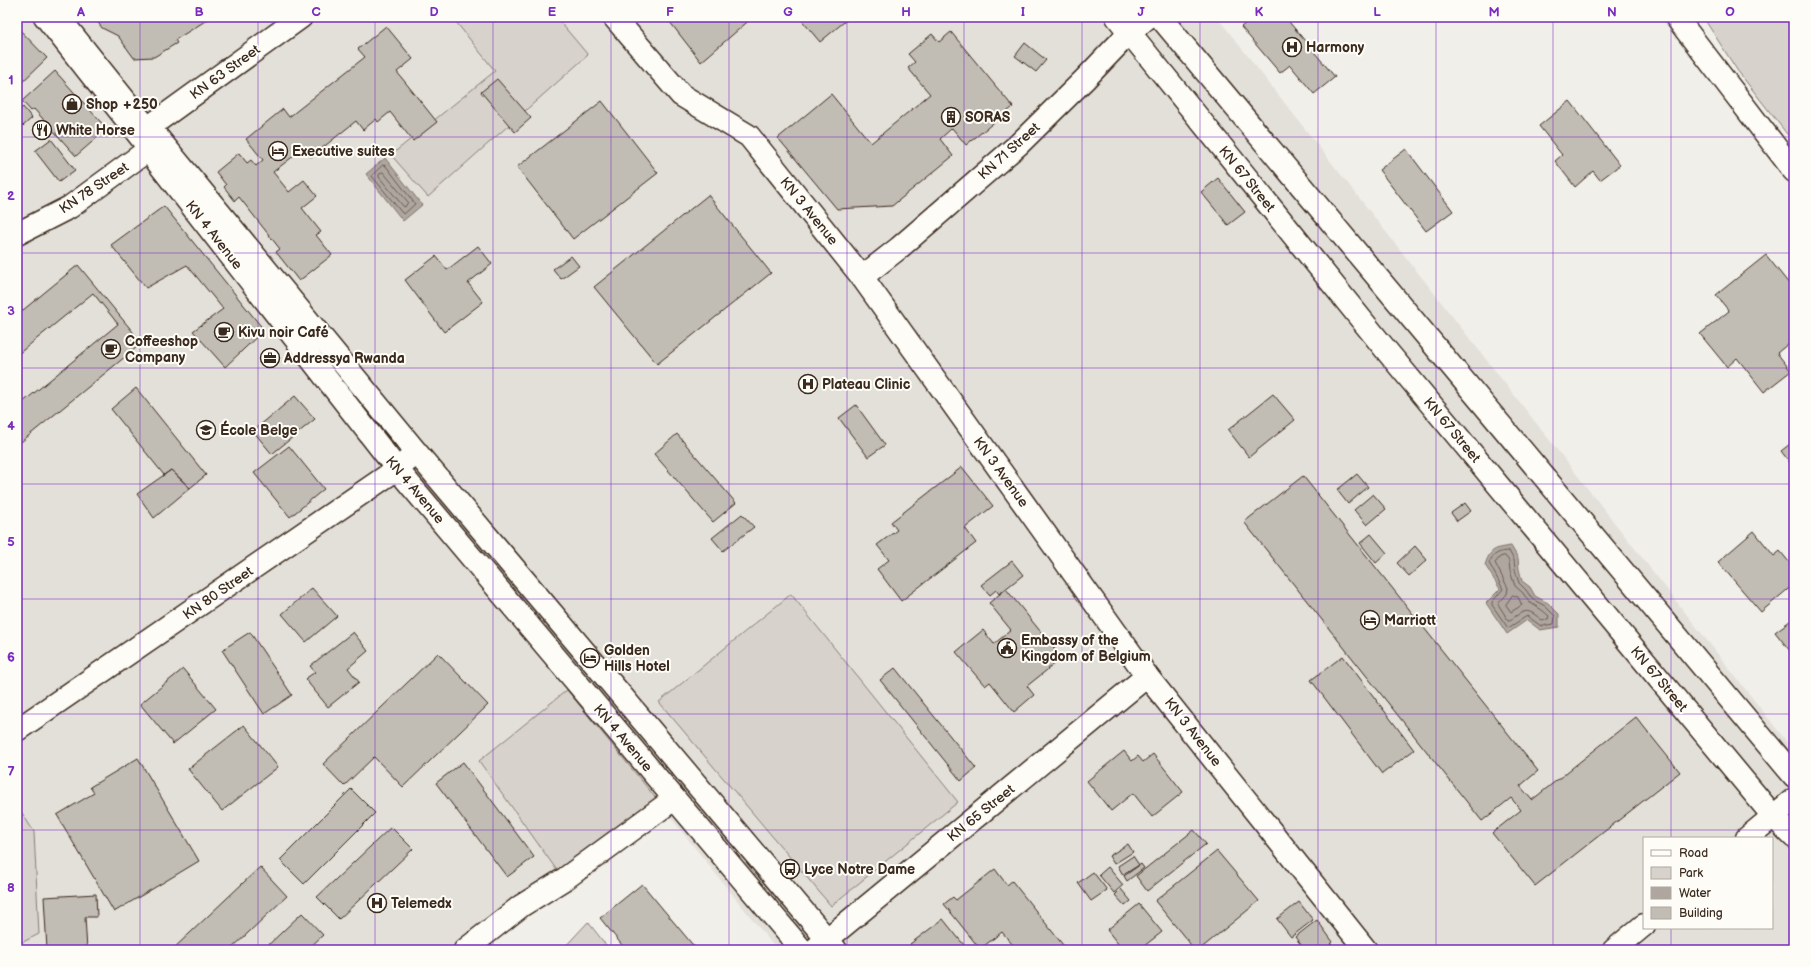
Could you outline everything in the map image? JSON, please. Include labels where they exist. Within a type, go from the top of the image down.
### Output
[{"type":"street","name":"KN 4 Avenue","points":[[43,17],[396,469],[802,950]]},
{"type":"street","points":[[61,17],[149,127],[148,150]]},
{"type":"street","name":"KN 63 Street","points":[[149,127],[301,17]]},
{"type":"street","name":"KN 3 Avenue","points":[[614,17],[681,95],[749,136],[862,277],[1147,676],[1366,950]]},
{"type":"street","name":"KN 71 Street","points":[[862,277],[899,248],[1019,144],[1123,25],[1148,17]]},
{"type":"street","points":[[1160,17],[1794,776]]},
{"type":"street","points":[[1676,17],[1794,171]]},
{"type":"street","name":"KN 67 Street","points":[[1123,25],[1396,363],[1773,816],[1794,837]]},
{"type":"street","name":"KN 4 Avenue","points":[[149,127],[826,946]]},
{"type":"street","name":"KN 78 Street","points":[[17,234],[70,207],[148,150]]},
{"type":"street","name":"KN 80 Street","points":[[17,730],[417,453]]},
{"type":"street","name":"KN 65 Street","points":[[826,946],[1147,676]]},
{"type":"street","points":[[465,950],[521,906],[566,878],[674,798]]},
{"type":"street","points":[[1748,837],[1794,799]]},
{"type":"street","points":[[1614,950],[1643,926]]},
{"type":"shaded area","points":[[17,17],[1217,17],[1794,751],[1794,950],[777,950],[642,782],[485,950],[17,950]]},
{"type":"green space","points":[[452,17],[556,17],[588,55],[428,197],[391,155],[495,71]]},
{"type":"green space","points":[[1703,17],[1794,17],[1794,143],[1737,70]]},
{"type":"green space","points":[[791,594],[958,802],[831,906],[659,702]]},
{"type":"green space","points":[[567,690],[659,802],[561,876],[479,761]]},
{"type":"green space","points":[[17,805],[34,832],[39,934],[17,945]]},
{"type":"green space","points":[[588,922],[610,950],[562,950]]},
{"type":"water","points":[[385,158],[422,205],[403,221],[366,174]]},
{"type":"water","points":[[1511,546],[1518,558],[1522,581],[1530,587],[1535,596],[1548,603],[1559,614],[1559,627],[1540,630],[1527,620],[1507,634],[1486,603],[1500,589],[1485,565],[1487,560],[1491,552],[1494,550]]},
{"type":"building","points":[[94,17],[210,18],[175,40],[177,43],[154,57],[134,58],[118,36],[102,28]]},
{"type":"building","points":[[666,17],[753,17],[701,62]]},
{"type":"building","points":[[799,17],[850,17],[820,42]]},
{"type":"building","points":[[1253,17],[1285,17],[1335,77],[1314,94],[1290,65],[1280,73],[1241,27]]},
{"type":"building","name":"Executive suites","points":[[386,26],[413,59],[397,72],[437,122],[413,141],[390,112],[378,122],[376,119],[363,130],[356,121],[311,157],[304,148],[273,172],[289,192],[304,180],[317,196],[302,208],[321,232],[316,235],[332,255],[299,281],[276,252],[280,249],[239,197],[235,201],[224,187],[226,185],[216,172],[239,153],[247,163],[251,160],[256,166],[263,160],[246,139],[283,109],[289,117],[365,57],[358,49]]},
{"type":"building","points":[[17,27],[47,58],[17,87]]},
{"type":"building","name":"SORAS","points":[[951,32],[1013,107],[966,145],[952,128],[940,139],[953,156],[892,206],[837,209],[778,138],[831,94],[871,143],[930,94],[908,68],[915,62],[908,54],[932,34],[939,42]]},
{"type":"building","points":[[1025,43],[1046,60],[1036,72],[1015,56]]},
{"type":"building","points":[[55,71],[107,129],[76,156],[34,109],[31,111],[22,101]]},
{"type":"building","points":[[497,79],[531,118],[515,132],[481,92]]},
{"type":"building","points":[[602,101],[658,173],[573,239],[517,167]]},
{"type":"building","points":[[1570,101],[1620,165],[1600,180],[1593,171],[1575,187],[1555,161],[1562,155],[1539,126]]},
{"type":"building","points":[[23,107],[32,118],[23,126],[17,120],[17,112]]},
{"type":"building","points":[[51,139],[75,170],[59,182],[35,151]]},
{"type":"building","points":[[1406,149],[1453,211],[1426,231],[1379,170]]},
{"type":"building","points":[[1218,178],[1245,212],[1228,225],[1201,192]]},
{"type":"building","points":[[708,195],[771,273],[657,364],[594,287]]},
{"type":"building","points":[[164,206],[264,330],[225,367],[193,331],[223,309],[187,265],[146,288],[111,245]]},
{"type":"building","points":[[478,246],[492,264],[468,283],[483,302],[444,332],[405,280],[436,256],[447,270]]},
{"type":"building","points":[[1766,255],[1794,290],[1794,339],[1777,353],[1791,371],[1764,392],[1737,358],[1727,367],[1700,334],[1729,311],[1716,295]]},
{"type":"building","points":[[571,256],[579,266],[561,279],[553,269]]},
{"type":"building","name":"Coffeeshop Company","points":[[78,265],[142,343],[21,442],[17,437],[17,407],[118,324],[93,293],[17,355],[17,315]]},
{"type":"building","points":[[136,388],[206,475],[190,488],[171,470],[164,475],[111,409]]},
{"type":"building","points":[[1273,394],[1295,420],[1249,457],[1228,430]]},
{"type":"building","points":[[295,396],[315,419],[272,454],[253,431]]},
{"type":"building","points":[[856,405],[885,445],[868,457],[839,418]]},
{"type":"building","points":[[677,434],[736,503],[713,522],[654,454]]},
{"type":"building","points":[[1794,441],[1794,468],[1781,451]]},
{"type":"building","points":[[289,446],[324,489],[290,517],[254,473]]},
{"type":"building","points":[[962,467],[993,506],[965,528],[976,543],[901,601],[877,569],[889,560],[877,545],[897,530],[891,522]]},
{"type":"building","points":[[171,470],[190,488],[154,518],[137,494]]},
{"type":"building","points":[[1357,474],[1368,487],[1348,504],[1337,490]]},
{"type":"building","name":"Marriott","points":[[1303,476],[1538,771],[1520,786],[1532,800],[1636,717],[1680,772],[1535,886],[1492,833],[1521,810],[1511,798],[1482,821],[1244,522]]},
{"type":"building","points":[[1373,494],[1386,509],[1367,525],[1354,510]]},
{"type":"building","points":[[1465,503],[1471,511],[1457,521],[1451,513]]},
{"type":"building","points":[[742,514],[754,527],[723,551],[712,538]]},
{"type":"building","points":[[1754,531],[1774,556],[1780,551],[1794,568],[1794,584],[1761,612],[1718,562]]},
{"type":"building","points":[[1371,534],[1387,553],[1376,563],[1360,543]]},
{"type":"building","points":[[1415,546],[1427,560],[1409,576],[1397,563]]},
{"type":"building","points":[[1012,561],[1023,575],[999,594],[996,590],[990,595],[981,585]]},
{"type":"building","points":[[312,588],[337,616],[306,642],[282,614]]},
{"type":"building","name":"Embassy of the Kingdom of Belgium","points":[[1006,589],[1062,658],[1027,686],[1034,695],[1014,712],[990,682],[985,686],[956,652],[983,630],[994,644],[1011,630],[989,603]]},
{"type":"building","points":[[1794,618],[1794,656],[1775,632]]},
{"type":"building","points":[[250,632],[292,695],[264,714],[222,650]]},
{"type":"building","points":[[353,632],[368,651],[348,668],[359,682],[328,707],[305,679],[315,672],[310,666]]},
{"type":"building","points":[[438,653],[488,705],[403,787],[374,757],[344,786],[323,764]]},
{"type":"building","points":[[1343,656],[1414,750],[1382,774],[1311,680]]},
{"type":"building","points":[[895,668],[976,768],[961,781],[880,680]]},
{"type":"building","points":[[183,669],[216,709],[173,744],[140,704]]},
{"type":"building","points":[[244,725],[278,767],[222,811],[188,769]]},
{"type":"building","points":[[1124,751],[1132,761],[1138,756],[1143,762],[1153,754],[1183,792],[1152,817],[1133,793],[1111,811],[1087,781]]},
{"type":"building","points":[[138,758],[199,861],[114,912],[57,815],[94,793],[90,787]]},
{"type":"building","points":[[463,762],[534,857],[507,877],[436,783]]},
{"type":"building","points":[[351,789],[375,813],[304,884],[280,860]]},
{"type":"building","points":[[391,827],[413,849],[339,919],[317,897]]},
{"type":"building","points":[[1194,830],[1206,844],[1147,891],[1136,876]]},
{"type":"building","points":[[1128,844],[1133,852],[1114,864],[1109,856]]},
{"type":"building","points":[[1217,851],[1259,901],[1199,950],[1195,950],[1155,901]]},
{"type":"building","points":[[1133,856],[1139,865],[1123,875],[1118,866]]},
{"type":"building","points":[[1141,864],[1144,868],[1127,881],[1124,876]]},
{"type":"building","points":[[260,867],[287,896],[230,950],[172,950]]},
{"type":"building","points":[[1108,867],[1123,885],[1114,893],[1099,875]]},
{"type":"building","points":[[995,869],[1007,885],[1012,881],[1067,950],[1017,950],[1002,932],[980,949],[944,904],[953,897],[956,900]]},
{"type":"building","points":[[1093,872],[1107,890],[1091,901],[1078,883]]},
{"type":"building","points":[[642,884],[697,950],[626,950],[600,918]]},
{"type":"building","points":[[1121,889],[1131,901],[1125,906],[1115,895]]},
{"type":"building","points":[[96,894],[97,917],[85,917],[87,950],[47,950],[44,897]]},
{"type":"building","points":[[1299,902],[1313,920],[1291,937],[1277,919]]},
{"type":"building","points":[[1139,904],[1162,932],[1139,950],[1123,950],[1107,930]]},
{"type":"building","points":[[302,913],[323,935],[307,950],[263,950]]},
{"type":"building","points":[[943,919],[968,950],[915,950],[910,944]]},
{"type":"building","points":[[1317,920],[1333,942],[1330,945],[1334,950],[1305,950],[1295,937]]},
{"type":"place","name":"Harmony","points":[[1292,47]]},
{"type":"place","name":"Shop +250","points":[[72,104]]},
{"type":"place","name":"SORAS","points":[[951,117]]},
{"type":"place","name":"White Horse","points":[[42,130]]},
{"type":"place","name":"Executive suites","points":[[278,151]]},
{"type":"place","name":"Kivu noir Café","points":[[224,332]]},
{"type":"place","name":"Coffeeshop Company","points":[[111,349]]},
{"type":"place","name":"Addressya Rwanda","points":[[270,358]]},
{"type":"place","name":"Plateau Clinic","points":[[808,384]]},
{"type":"place","name":"École Belge","points":[[206,430]]},
{"type":"place","name":"Marriott","points":[[1370,620]]},
{"type":"place","name":"Embassy of the Kingdom of Belgium","points":[[1007,648]]},
{"type":"place","name":"Golden Hills Hotel","points":[[590,658]]},
{"type":"place","name":"Lyce Notre Dame","points":[[790,869]]},
{"type":"place","name":"Telemedx","points":[[377,903]]}]
